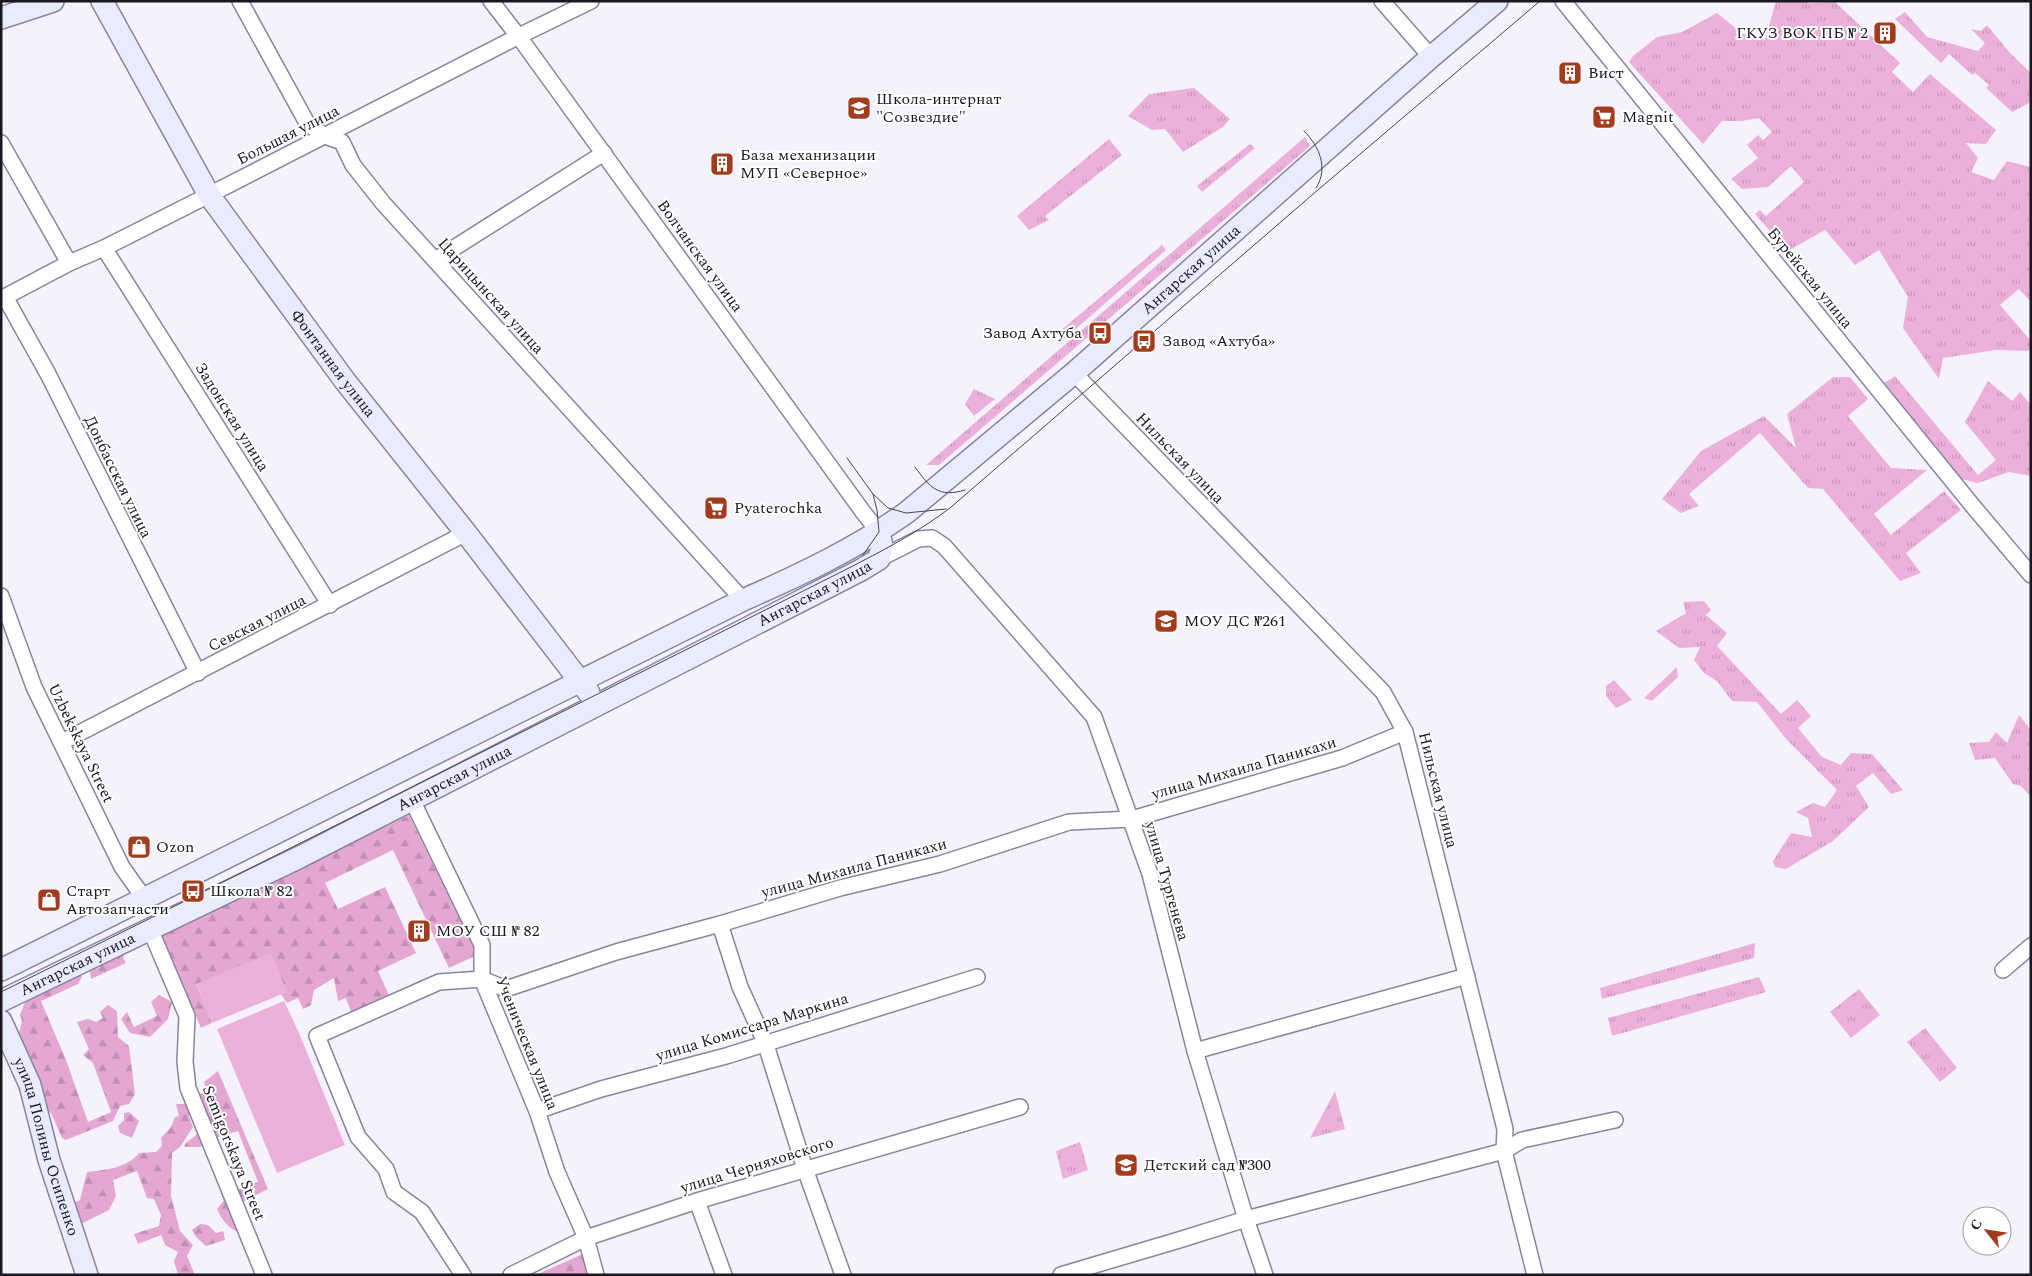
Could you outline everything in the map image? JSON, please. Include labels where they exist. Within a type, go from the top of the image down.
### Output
[{"type":"main road","points":[[1,18],[53,1]]},
{"type":"main road","name":"Фонтанная улица","points":[[102,1],[209,195],[345,381],[466,533],[581,681],[597,705]]},
{"type":"main road","name":"Ангарская улица","points":[[1,1001],[300,857],[597,705],[883,548],[913,507],[1074,373],[1430,57],[1497,1]]},
{"type":"main road","name":"Ангарская улица","points":[[1,970],[743,600],[812,570],[883,548]]},
{"type":"main road","name":"улица Полины Осипенко","points":[[1,1021],[30,1085],[49,1160],[86,1275]]},
{"type":"street","name":"Царицынская улица","points":[[240,1],[307,123],[325,136],[342,142],[353,165],[383,203],[743,600]]},
{"type":"street","name":"Волчанская улица","points":[[491,1],[519,36],[863,512],[883,548]]},
{"type":"street","name":"Большая улица","points":[[3,298],[591,1]]},
{"type":"street","points":[[1382,1],[1430,57]]},
{"type":"street","name":"Бурейская улица","points":[[1563,1],[1972,506],[2031,575]]},
{"type":"street","points":[[1,142],[69,263]]},
{"type":"street","points":[[435,260],[604,153]]},
{"type":"street","name":"Задонская улица","points":[[104,248],[330,605]]},
{"type":"street","name":"Донбасская улица","points":[[3,298],[48,374],[198,673]]},
{"type":"street","name":"Нильская улица","points":[[1074,373],[1383,692],[1406,732],[1505,1129],[1504,1151],[1535,1275]]},
{"type":"street","name":"Севская улица","points":[[62,742],[466,533]]},
{"type":"street","name":"улица Тургенева","points":[[883,548],[918,539],[932,538],[944,546],[1094,717],[1150,874],[1195,1050],[1246,1219],[1266,1275]]},
{"type":"street","name":"Uzbekskaya Street","points":[[1,596],[34,687],[122,868],[144,898]]},
{"type":"street","name":"улица Михаила Паникахи","points":[[463,1275],[422,1212],[394,1192],[386,1168],[358,1137],[317,1036],[439,982],[482,979],[506,989],[616,952],[720,924],[840,888],[940,864],[1069,822],[1132,820],[1342,758],[1406,732]]},
{"type":"street","name":"Ученическая улица","points":[[412,800],[482,945],[482,979],[537,1111],[557,1172],[586,1238],[596,1275]]},
{"type":"street","points":[[720,924],[740,987],[765,1042],[805,1169],[843,1275]]},
{"type":"street","name":"Semigorskaya Street","points":[[150,929],[187,1016],[185,1062],[188,1088],[264,1275]]},
{"type":"street","points":[[2003,970],[2031,946]]},
{"type":"street","points":[[1195,1050],[1467,976]]},
{"type":"street","name":"улица Комиссара Маркина","points":[[537,1111],[601,1089],[701,1063],[977,977]]},
{"type":"street","name":"улица Черняховского","points":[[511,1275],[586,1238],[697,1201],[1020,1107]]},
{"type":"street","points":[[1061,1275],[1246,1219],[1504,1151],[1522,1140],[1615,1120]]},
{"type":"street","points":[[697,1201],[724,1275]]},
{"type":"green space","points":[[1776,1],[1835,2],[1900,63],[1892,72],[1913,92],[1930,74],[1996,130],[1986,144],[1966,143],[1978,158],[1971,172],[1994,180],[2007,161],[2031,167],[2031,302],[2019,289],[2000,305],[2031,341],[2031,349],[2027,351],[1996,350],[1943,358],[1939,379],[1903,328],[1908,297],[1879,250],[1855,265],[1825,230],[1788,251],[1755,214],[1760,210],[1766,216],[1804,182],[1791,166],[1768,187],[1742,189],[1731,179],[1758,158],[1747,145],[1758,135],[1763,140],[1772,132],[1759,118],[1742,121],[1722,121],[1703,144],[1629,62],[1633,56],[1657,37],[1682,32],[1717,13],[1743,34],[1765,40]]},
{"type":"green space","points":[[1905,12],[1927,37],[1978,51],[1985,43],[1971,29],[1981,31],[1987,25],[2010,53],[2031,73],[2031,102],[2012,112],[1986,88],[1989,85],[1975,73],[1972,75],[1949,54],[1941,63],[1895,19]]},
{"type":"green space","points":[[1194,88],[1230,119],[1223,127],[1183,152],[1165,129],[1152,130],[1128,116],[1149,94]]},
{"type":"green space","points":[[1305,137],[1310,146],[939,465],[926,465]]},
{"type":"green space","points":[[1109,139],[1122,155],[1045,216],[1049,220],[1029,230],[1017,216]]},
{"type":"green space","points":[[1250,144],[1255,148],[1202,192],[1197,186]]},
{"type":"green space","points":[[1162,245],[1166,250],[1062,341],[1059,332]]},
{"type":"green space","points":[[1895,376],[1978,475],[1996,460],[1965,422],[1988,381],[2012,401],[2020,392],[2031,405],[2031,476],[2009,472],[1978,483],[1961,479],[1884,383]]},
{"type":"green space","points":[[1833,377],[1850,377],[1868,399],[1848,416],[1891,468],[1927,470],[1874,514],[1891,535],[1944,491],[1961,510],[1906,553],[1921,573],[1900,581],[1823,489],[1808,488],[1760,433],[1689,494],[1699,506],[1681,513],[1662,499],[1701,451],[1764,416],[1796,448],[1787,414]]},
{"type":"green space","points":[[974,389],[995,399],[974,416],[965,404]]},
{"type":"green space","points":[[1704,601],[1711,610],[1706,615],[1727,633],[1717,646],[1781,714],[1797,700],[1811,716],[1798,728],[1822,757],[1841,765],[1851,753],[1872,754],[1903,790],[1891,794],[1873,773],[1856,786],[1869,807],[1833,841],[1786,869],[1775,867],[1773,861],[1791,833],[1812,837],[1808,818],[1796,812],[1813,803],[1825,807],[1837,790],[1787,740],[1757,702],[1732,701],[1717,681],[1704,673],[1694,660],[1700,647],[1679,648],[1656,631],[1686,613],[1683,602]]},
{"type":"green space","points":[[1677,667],[1678,677],[1652,701],[1644,698]]},
{"type":"green space","points":[[1614,680],[1632,700],[1616,708],[1606,696],[1606,686]]},
{"type":"green space","points":[[2019,715],[2031,730],[2031,770],[2029,771],[2031,773],[2031,797],[2021,786],[2013,784],[1995,758],[1975,760],[1969,743],[1989,742],[1996,732],[2007,743]]},
{"type":"green space","points":[[409,815],[477,955],[449,968],[393,850],[325,883],[338,909],[385,887],[416,953],[378,971],[389,995],[351,1012],[346,998],[338,1001],[334,978],[314,990],[311,1005],[303,1009],[298,998],[287,1003],[281,994],[287,992],[196,984],[212,1023],[201,1028],[162,936]]},
{"type":"green space","points":[[129,943],[123,958],[126,963],[91,979],[90,969],[100,968],[93,960]]},
{"type":"green space","points":[[1755,943],[1754,958],[1602,999],[1600,988]]},
{"type":"green space","points":[[271,953],[287,992],[212,1023],[196,984]]},
{"type":"green space","points":[[76,967],[82,977],[78,984],[41,1001],[66,1060],[88,1122],[111,1112],[93,1063],[83,1055],[89,1049],[77,1022],[88,1019],[96,1022],[103,1018],[100,1012],[108,1005],[117,1011],[118,1037],[129,1046],[135,1094],[129,1104],[120,1106],[113,1121],[66,1140],[62,1138],[51,1113],[44,1110],[17,1042],[22,1021],[20,1015],[25,1002],[32,999],[29,992]]},
{"type":"green space","points":[[1759,977],[1766,992],[1612,1036],[1608,1018]]},
{"type":"green space","points":[[1859,989],[1880,1015],[1851,1038],[1830,1012]]},
{"type":"green space","points":[[159,995],[172,1002],[168,1019],[150,1037],[130,1033],[121,1019],[127,1012],[134,1027],[157,1016],[151,1002]]},
{"type":"green space","points":[[284,1001],[345,1145],[277,1173],[217,1029]]},
{"type":"green space","points":[[1925,1028],[1957,1068],[1940,1082],[1907,1042]]},
{"type":"green space","points":[[218,1071],[268,1189],[242,1202],[252,1235],[230,1228],[217,1209],[228,1195],[220,1187],[224,1181],[234,1191],[258,1182],[238,1131],[221,1136],[200,1147],[184,1147],[195,1136],[198,1128],[198,1117],[193,1097],[206,1091],[204,1082]]},
{"type":"green space","points":[[1335,1091],[1345,1129],[1310,1138]]},
{"type":"green space","points":[[176,1104],[191,1104],[189,1117],[193,1127],[180,1147],[172,1153],[171,1196],[180,1231],[193,1245],[187,1256],[195,1275],[178,1275],[174,1261],[178,1252],[165,1245],[161,1235],[138,1244],[134,1234],[159,1226],[161,1215],[154,1199],[147,1198],[137,1171],[113,1180],[116,1196],[109,1210],[79,1225],[77,1211],[72,1204],[80,1200],[87,1172],[122,1165],[139,1153],[156,1152],[162,1146],[161,1138],[171,1127],[175,1117],[179,1116]]},
{"type":"green space","points":[[129,1112],[139,1121],[132,1138],[120,1133],[118,1126],[124,1120],[124,1113]]},
{"type":"green space","points":[[1080,1142],[1088,1170],[1063,1179],[1056,1151]]},
{"type":"green space","points":[[200,1224],[208,1225],[216,1233],[223,1231],[225,1240],[206,1246],[196,1237],[192,1230]]},
{"type":"green space","points":[[585,1253],[588,1275],[536,1275]]},
{"type":"tram line","points":[[1,992],[845,570],[925,526],[950,508],[1540,1]]},
{"type":"tram line","points":[[1304,131],[1318,150],[1322,165],[1322,173],[1316,188]]},
{"type":"tram line","points":[[847,458],[873,494],[877,510],[879,532],[863,555]]},
{"type":"tram line","points":[[915,467],[925,481],[942,492],[948,493],[965,490]]},
{"type":"tram line","points":[[873,494],[888,508],[906,513],[946,509]]},
{"type":"place","name":"ГКУЗ ВОК ПБ № 2","points":[[1885,33]]},
{"type":"place","name":"Вист","points":[[1570,73]]},
{"type":"place","name":"Школа-интернат \"Созвездие\"","points":[[859,108]]},
{"type":"place","name":"Magnit","points":[[1604,117]]},
{"type":"place","name":"База механизации МУП «Северное»","points":[[722,164]]},
{"type":"place","name":"Завод Ахтуба","points":[[1100,333]]},
{"type":"place","name":"Завод «Ахтуба»","points":[[1144,341]]},
{"type":"place","name":"Pyaterochka","points":[[716,508]]},
{"type":"place","name":"МОУ ДС №261","points":[[1166,621]]},
{"type":"place","name":"Ozon","points":[[139,847]]},
{"type":"place","name":"Школа № 82","points":[[193,891]]},
{"type":"place","name":"Старт Автозапчасти","points":[[49,900]]},
{"type":"place","name":"МОУ СШ № 82","points":[[419,931]]},
{"type":"place","name":"Детский сад №300","points":[[1126,1165]]}]
